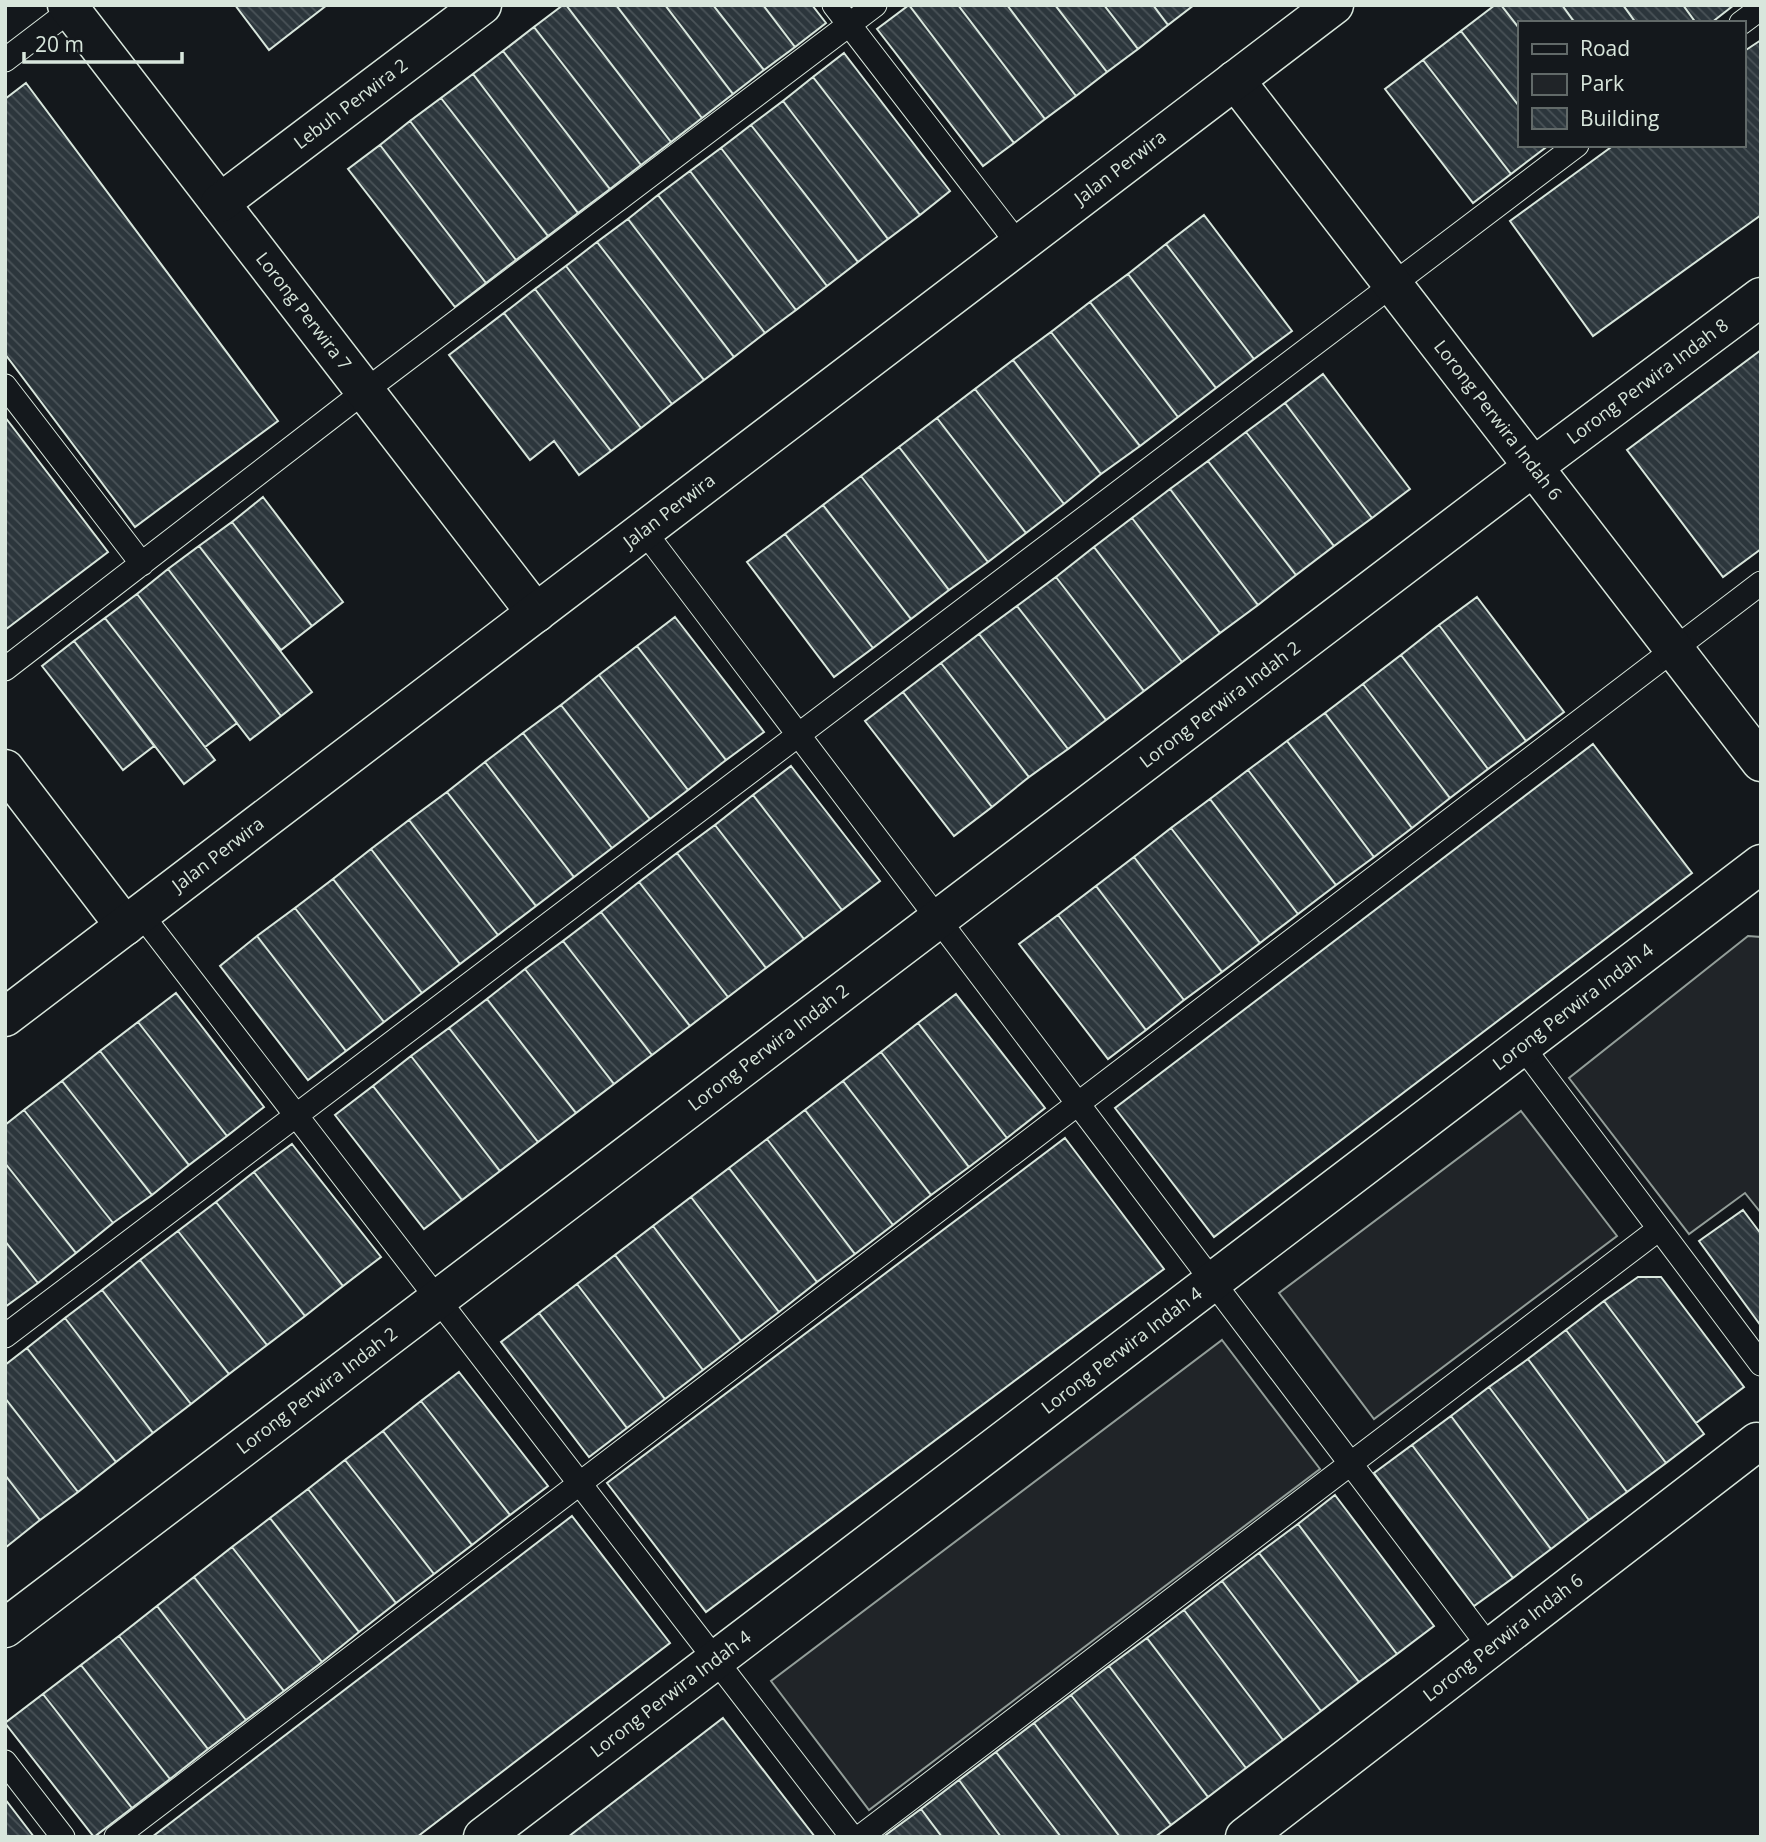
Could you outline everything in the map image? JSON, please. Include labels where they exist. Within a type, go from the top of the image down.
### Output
[{"type":"street","name":"Lebuh Perwira 2","points":[[220,204],[482,5]]},
{"type":"street","name":"Jalan Perwira","points":[[5,1017],[1334,5]]},
{"type":"street","name":"Lorong Perwira 7","points":[[71,7],[536,613]]},
{"type":"street","name":"Lorong Perwira Indah 6","points":[[1235,80],[1761,762]]},
{"type":"street","name":"Lorong Perwira Indah 8","points":[[1533,467],[1761,297]]},
{"type":"street","name":"Lorong Perwira Indah 2","points":[[5,1628],[1533,467]]},
{"type":"street","points":[[5,769],[133,920]]},
{"type":"street","name":"Lorong Perwira Indah 4","points":[[483,1837],[1761,864]]},
{"type":"street","name":"Lorong Perwira Indah 6","points":[[1245,1837],[1757,1442],[1761,1443]]},
{"type":"lane","points":[[834,5],[1019,245]]},
{"type":"lane","points":[[5,669],[365,391],[874,5]]},
{"type":"lane","points":[[5,60],[71,7]]},
{"type":"lane","points":[[1744,21],[1761,8]]},
{"type":"lane","points":[[5,1336],[1574,147]]},
{"type":"lane","points":[[5,386],[142,564]]},
{"type":"lane","points":[[644,531],[1491,1649]]},
{"type":"lane","points":[[116,1837],[1761,583]]},
{"type":"lane","points":[[133,920],[296,1115],[852,1837]]},
{"type":"lane","points":[[1522,1046],[1761,1364]]},
{"type":"lane","points":[[860,1837],[1659,1229]]},
{"type":"lane","points":[[5,1762],[63,1837]]},
{"type":"green space","points":[[1748,936],[1761,937],[1761,1213],[1745,1193],[1689,1234],[1569,1078]]},
{"type":"green space","points":[[1521,1111],[1617,1236],[1374,1419],[1279,1293]]},
{"type":"green space","points":[[1222,1340],[1320,1469],[869,1810],[771,1681]]},
{"type":"building","points":[[235,5],[327,5],[269,50]]},
{"type":"building","points":[[566,5],[671,142],[641,165],[534,27]]},
{"type":"building","points":[[566,5],[616,5],[702,118],[671,142]]},
{"type":"building","points":[[616,5],[665,5],[733,94],[702,118]]},
{"type":"building","points":[[665,5],[713,5],[764,70],[733,94]]},
{"type":"building","points":[[713,5],[763,5],[795,47],[764,70]]},
{"type":"building","points":[[763,5],[812,5],[826,23],[795,47]]},
{"type":"building","points":[[909,5],[958,5],[1045,119],[1014,143]]},
{"type":"building","points":[[909,5],[1014,143],[983,166],[877,29]]},
{"type":"building","points":[[958,5],[1007,5],[1076,96],[1045,119]]},
{"type":"building","points":[[1007,5],[1055,5],[1107,72],[1076,96]]},
{"type":"building","points":[[1055,5],[1104,5],[1138,49],[1107,72]]},
{"type":"building","points":[[1104,5],[1153,5],[1168,25],[1138,49]]},
{"type":"building","points":[[1153,5],[1194,5],[1168,25]]},
{"type":"building","points":[[1495,5],[1501,5],[1518,27],[1518,105],[1461,31]]},
{"type":"building","points":[[1501,5],[1562,5],[1574,21],[1518,21],[1518,27]]},
{"type":"building","points":[[1562,5],[1623,5],[1635,21],[1574,21]]},
{"type":"building","points":[[1623,5],[1683,5],[1695,21],[1635,21]]},
{"type":"building","points":[[1683,5],[1734,5],[1714,21],[1695,21]]},
{"type":"building","points":[[534,27],[641,165],[610,189],[503,51]]},
{"type":"building","points":[[1461,31],[1518,105],[1518,147],[1546,147],[1511,174],[1423,60]]},
{"type":"building","points":[[1761,40],[1761,215],[1593,336],[1510,221],[1611,147],[1745,147],[1745,51]]},
{"type":"building","points":[[503,51],[610,189],[578,213],[473,74]]},
{"type":"building","points":[[844,53],[950,191],[920,215],[813,77]]},
{"type":"building","points":[[1423,60],[1511,174],[1473,203],[1385,89]]},
{"type":"building","points":[[473,74],[578,213],[548,236],[441,98]]},
{"type":"building","points":[[813,77],[920,215],[888,239],[783,101]]},
{"type":"building","points":[[26,83],[278,421],[135,527],[5,354],[5,99]]},
{"type":"building","points":[[441,98],[548,236],[516,260],[410,121]]},
{"type":"building","points":[[783,101],[888,239],[858,262],[751,125]]},
{"type":"building","points":[[410,121],[516,260],[486,283],[380,145]]},
{"type":"building","points":[[751,125],[858,262],[827,286],[721,148]]},
{"type":"building","points":[[380,145],[486,283],[455,307],[348,169]]},
{"type":"building","points":[[721,148],[827,286],[796,310],[690,171]]},
{"type":"building","points":[[690,171],[796,310],[765,333],[658,195]]},
{"type":"building","points":[[658,195],[765,333],[734,357],[628,219]]},
{"type":"building","points":[[1204,215],[1292,331],[1254,359],[1166,244]]},
{"type":"building","points":[[628,219],[734,357],[704,380],[597,242]]},
{"type":"building","points":[[597,242],[704,380],[672,404],[566,266]]},
{"type":"building","points":[[1166,244],[1254,359],[1216,388],[1128,274]]},
{"type":"building","points":[[566,266],[672,404],[641,428],[535,289]]},
{"type":"building","points":[[1128,274],[1216,388],[1178,417],[1090,302]]},
{"type":"building","points":[[535,289],[641,428],[611,451],[504,313]]},
{"type":"building","points":[[1090,302],[1178,417],[1140,446],[1051,332]]},
{"type":"building","points":[[504,313],[611,451],[579,475],[554,441],[530,460],[449,355]]},
{"type":"building","points":[[1051,332],[1140,446],[1101,474],[1013,360]]},
{"type":"building","points":[[1761,350],[1761,549],[1723,577],[1627,450]]},
{"type":"building","points":[[1013,360],[1101,474],[1064,504],[975,389]]},
{"type":"building","points":[[1323,374],[1410,489],[1372,518],[1285,403]]},
{"type":"building","points":[[975,389],[1064,504],[1026,533],[937,418]]},
{"type":"building","points":[[1285,403],[1372,518],[1334,546],[1246,432]]},
{"type":"building","points":[[5,417],[108,552],[5,630]]},
{"type":"building","points":[[937,418],[1026,533],[988,562],[899,447]]},
{"type":"building","points":[[1246,432],[1334,546],[1296,575],[1208,461]]},
{"type":"building","points":[[899,447],[988,562],[949,590],[861,476]]},
{"type":"building","points":[[1208,461],[1296,575],[1258,605],[1170,489]]},
{"type":"building","points":[[861,476],[949,590],[911,619],[823,505]]},
{"type":"building","points":[[1170,489],[1258,605],[1220,633],[1132,518]]},
{"type":"building","points":[[263,497],[343,602],[312,626],[232,522]]},
{"type":"building","points":[[823,505],[911,619],[873,648],[785,534]]},
{"type":"building","points":[[1132,518],[1220,633],[1182,662],[1094,547]]},
{"type":"building","points":[[232,522],[312,626],[281,650],[199,546]]},
{"type":"building","points":[[785,534],[873,648],[834,677],[747,562]]},
{"type":"building","points":[[199,546],[312,692],[281,716],[168,569]]},
{"type":"building","points":[[1094,547],[1182,662],[1144,691],[1056,577]]},
{"type":"building","points":[[168,569],[281,716],[250,740],[137,594]]},
{"type":"building","points":[[1056,577],[1144,691],[1106,720],[1017,606]]},
{"type":"building","points":[[137,594],[237,723],[205,747],[105,618]]},
{"type":"building","points":[[1477,597],[1564,712],[1526,741],[1439,625]]},
{"type":"building","points":[[1017,606],[1106,720],[1068,749],[979,634]]},
{"type":"building","points":[[675,617],[764,732],[726,760],[637,646]]},
{"type":"building","points":[[105,618],[215,760],[184,784],[74,641]]},
{"type":"building","points":[[1439,625],[1526,741],[1488,769],[1401,655]]},
{"type":"building","points":[[979,634],[1068,749],[1029,777],[941,663]]},
{"type":"building","points":[[74,641],[154,746],[123,770],[42,666]]},
{"type":"building","points":[[637,646],[726,760],[688,790],[599,675]]},
{"type":"building","points":[[1401,655],[1488,769],[1450,798],[1363,684]]},
{"type":"building","points":[[941,663],[1029,777],[992,807],[903,692]]},
{"type":"building","points":[[599,675],[688,790],[650,819],[561,705]]},
{"type":"building","points":[[1363,684],[1450,798],[1412,828],[1325,713]]},
{"type":"building","points":[[903,692],[992,807],[954,836],[865,721]]},
{"type":"building","points":[[561,705],[650,819],[612,848],[523,733]]},
{"type":"building","points":[[1325,713],[1412,828],[1374,857],[1287,741]]},
{"type":"building","points":[[523,733],[612,848],[574,877],[485,762]]},
{"type":"building","points":[[1287,741],[1374,857],[1336,885],[1248,770]]},
{"type":"building","points":[[1593,744],[1692,873],[1214,1237],[1115,1108]]},
{"type":"building","points":[[485,762],[574,877],[536,906],[447,792]]},
{"type":"building","points":[[791,766],[880,881],[842,910],[753,795]]},
{"type":"building","points":[[1248,770],[1336,885],[1298,914],[1210,799]]},
{"type":"building","points":[[447,792],[536,906],[498,935],[409,820]]},
{"type":"building","points":[[753,795],[842,910],[804,939],[715,825]]},
{"type":"building","points":[[1210,799],[1298,914],[1260,943],[1171,828]]},
{"type":"building","points":[[409,820],[498,935],[460,964],[371,849]]},
{"type":"building","points":[[715,825],[804,939],[766,968],[677,853]]},
{"type":"building","points":[[1171,828],[1260,943],[1222,972],[1134,857]]},
{"type":"building","points":[[371,849],[460,964],[422,993],[333,879]]},
{"type":"building","points":[[677,853],[766,968],[728,997],[639,882]]},
{"type":"building","points":[[1134,857],[1222,972],[1184,1000],[1096,886]]},
{"type":"building","points":[[333,879],[422,993],[384,1022],[295,908]]},
{"type":"building","points":[[639,882],[728,997],[690,1026],[601,912]]},
{"type":"building","points":[[1096,886],[1184,1000],[1146,1030],[1058,915]]},
{"type":"building","points":[[295,908],[384,1022],[346,1051],[257,936]]},
{"type":"building","points":[[601,912],[690,1026],[652,1055],[563,941]]},
{"type":"building","points":[[1058,915],[1146,1030],[1108,1059],[1019,944]]},
{"type":"building","points":[[257,936],[346,1051],[308,1080],[220,966]]},
{"type":"building","points":[[563,941],[652,1055],[614,1084],[525,969]]},
{"type":"building","points":[[525,969],[614,1084],[576,1113],[487,999]]},
{"type":"building","points":[[176,993],[264,1107],[227,1136],[138,1022]]},
{"type":"building","points":[[956,994],[1045,1108],[1007,1138],[918,1023]]},
{"type":"building","points":[[487,999],[576,1113],[538,1142],[449,1028]]},
{"type":"building","points":[[138,1022],[227,1136],[189,1165],[100,1051]]},
{"type":"building","points":[[918,1023],[1007,1138],[969,1167],[881,1052]]},
{"type":"building","points":[[449,1028],[538,1142],[500,1171],[411,1056]]},
{"type":"building","points":[[100,1051],[189,1165],[152,1195],[62,1081]]},
{"type":"building","points":[[881,1052],[969,1167],[931,1195],[843,1081]]},
{"type":"building","points":[[411,1056],[500,1171],[462,1200],[373,1086]]},
{"type":"building","points":[[62,1081],[152,1195],[113,1223],[24,1110]]},
{"type":"building","points":[[843,1081],[931,1195],[893,1225],[805,1110]]},
{"type":"building","points":[[373,1086],[462,1200],[424,1229],[335,1115]]},
{"type":"building","points":[[24,1110],[113,1223],[76,1253],[5,1163],[5,1125]]},
{"type":"building","points":[[805,1110],[893,1225],[855,1254],[767,1139]]},
{"type":"building","points":[[1065,1138],[1164,1269],[706,1612],[607,1483]]},
{"type":"building","points":[[767,1139],[855,1254],[817,1282],[729,1168]]},
{"type":"building","points":[[292,1144],[381,1257],[343,1286],[254,1172]]},
{"type":"building","points":[[5,1163],[76,1253],[38,1283],[5,1241]]},
{"type":"building","points":[[729,1168],[817,1282],[779,1312],[691,1197]]},
{"type":"building","points":[[254,1172],[343,1286],[305,1316],[216,1202]]},
{"type":"building","points":[[691,1197],[779,1312],[741,1341],[653,1226]]},
{"type":"building","points":[[216,1202],[305,1316],[267,1345],[178,1231]]},
{"type":"building","points":[[1743,1210],[1761,1234],[1761,1326],[1699,1241]]},
{"type":"building","points":[[653,1226],[741,1341],[703,1370],[615,1255]]},
{"type":"building","points":[[178,1231],[267,1345],[229,1374],[140,1260]]},
{"type":"building","points":[[5,1241],[38,1283],[5,1307]]},
{"type":"building","points":[[615,1255],[703,1370],[665,1399],[577,1284]]},
{"type":"building","points":[[140,1260],[229,1374],[191,1404],[102,1290]]},
{"type":"building","points":[[1638,1277],[1661,1277],[1744,1387],[1696,1423],[1604,1301]]},
{"type":"building","points":[[577,1284],[665,1399],[627,1428],[539,1313]]},
{"type":"building","points":[[102,1290],[191,1404],[153,1433],[65,1318]]},
{"type":"building","points":[[1604,1301],[1704,1434],[1666,1463],[1566,1330]]},
{"type":"building","points":[[539,1313],[627,1428],[589,1457],[501,1342]]},
{"type":"building","points":[[65,1318],[153,1433],[116,1462],[27,1348]]},
{"type":"building","points":[[1566,1330],[1666,1463],[1627,1492],[1528,1359]]},
{"type":"building","points":[[27,1348],[116,1462],[78,1492],[5,1398],[5,1365]]},
{"type":"building","points":[[1528,1359],[1627,1492],[1589,1520],[1489,1387]]},
{"type":"building","points":[[459,1372],[548,1486],[510,1515],[421,1401]]},
{"type":"building","points":[[1489,1387],[1589,1520],[1551,1549],[1451,1416]]},
{"type":"building","points":[[5,1398],[78,1492],[40,1520],[5,1475]]},
{"type":"building","points":[[421,1401],[510,1515],[472,1545],[383,1431]]},
{"type":"building","points":[[1451,1416],[1551,1549],[1513,1578],[1412,1445]]},
{"type":"building","points":[[383,1431],[472,1545],[434,1574],[345,1460]]},
{"type":"building","points":[[1412,1445],[1513,1578],[1474,1606],[1374,1473]]},
{"type":"building","points":[[345,1460],[434,1574],[396,1603],[308,1489]]},
{"type":"building","points":[[5,1475],[40,1520],[5,1548]]},
{"type":"building","points":[[308,1489],[396,1603],[359,1632],[270,1518]]},
{"type":"building","points":[[1335,1495],[1434,1626],[1397,1654],[1298,1524]]},
{"type":"building","points":[[572,1516],[670,1643],[417,1837],[152,1837]]},
{"type":"building","points":[[270,1518],[359,1632],[322,1662],[232,1547]]},
{"type":"building","points":[[1298,1524],[1397,1654],[1359,1682],[1259,1553]]},
{"type":"building","points":[[232,1547],[322,1662],[284,1691],[194,1577]]},
{"type":"building","points":[[1259,1553],[1359,1682],[1321,1711],[1222,1581]]},
{"type":"building","points":[[194,1577],[284,1691],[246,1720],[157,1606]]},
{"type":"building","points":[[1222,1581],[1321,1711],[1283,1740],[1184,1610]]},
{"type":"building","points":[[157,1606],[246,1720],[208,1749],[119,1636]]},
{"type":"building","points":[[1184,1610],[1283,1740],[1246,1768],[1147,1638]]},
{"type":"building","points":[[119,1636],[208,1749],[170,1779],[81,1665]]},
{"type":"building","points":[[1147,1638],[1246,1768],[1208,1797],[1109,1666]]},
{"type":"building","points":[[81,1665],[170,1779],[132,1808],[43,1694]]},
{"type":"building","points":[[1109,1666],[1208,1797],[1171,1825],[1071,1695]]},
{"type":"building","points":[[43,1694],[132,1808],[94,1837],[5,1723]]},
{"type":"building","points":[[1071,1695],[1171,1825],[1155,1837],[1120,1837],[1034,1723]]},
{"type":"building","points":[[723,1718],[815,1837],[568,1837]]},
{"type":"building","points":[[1034,1723],[1120,1837],[1061,1837],[996,1752]]},
{"type":"building","points":[[996,1752],[1061,1837],[1001,1837],[959,1780]]},
{"type":"building","points":[[959,1780],[1001,1837],[942,1837],[921,1809]]},
{"type":"building","points":[[5,1799],[34,1837],[5,1837]]},
{"type":"building","points":[[921,1809],[942,1837],[883,1837]]}]
